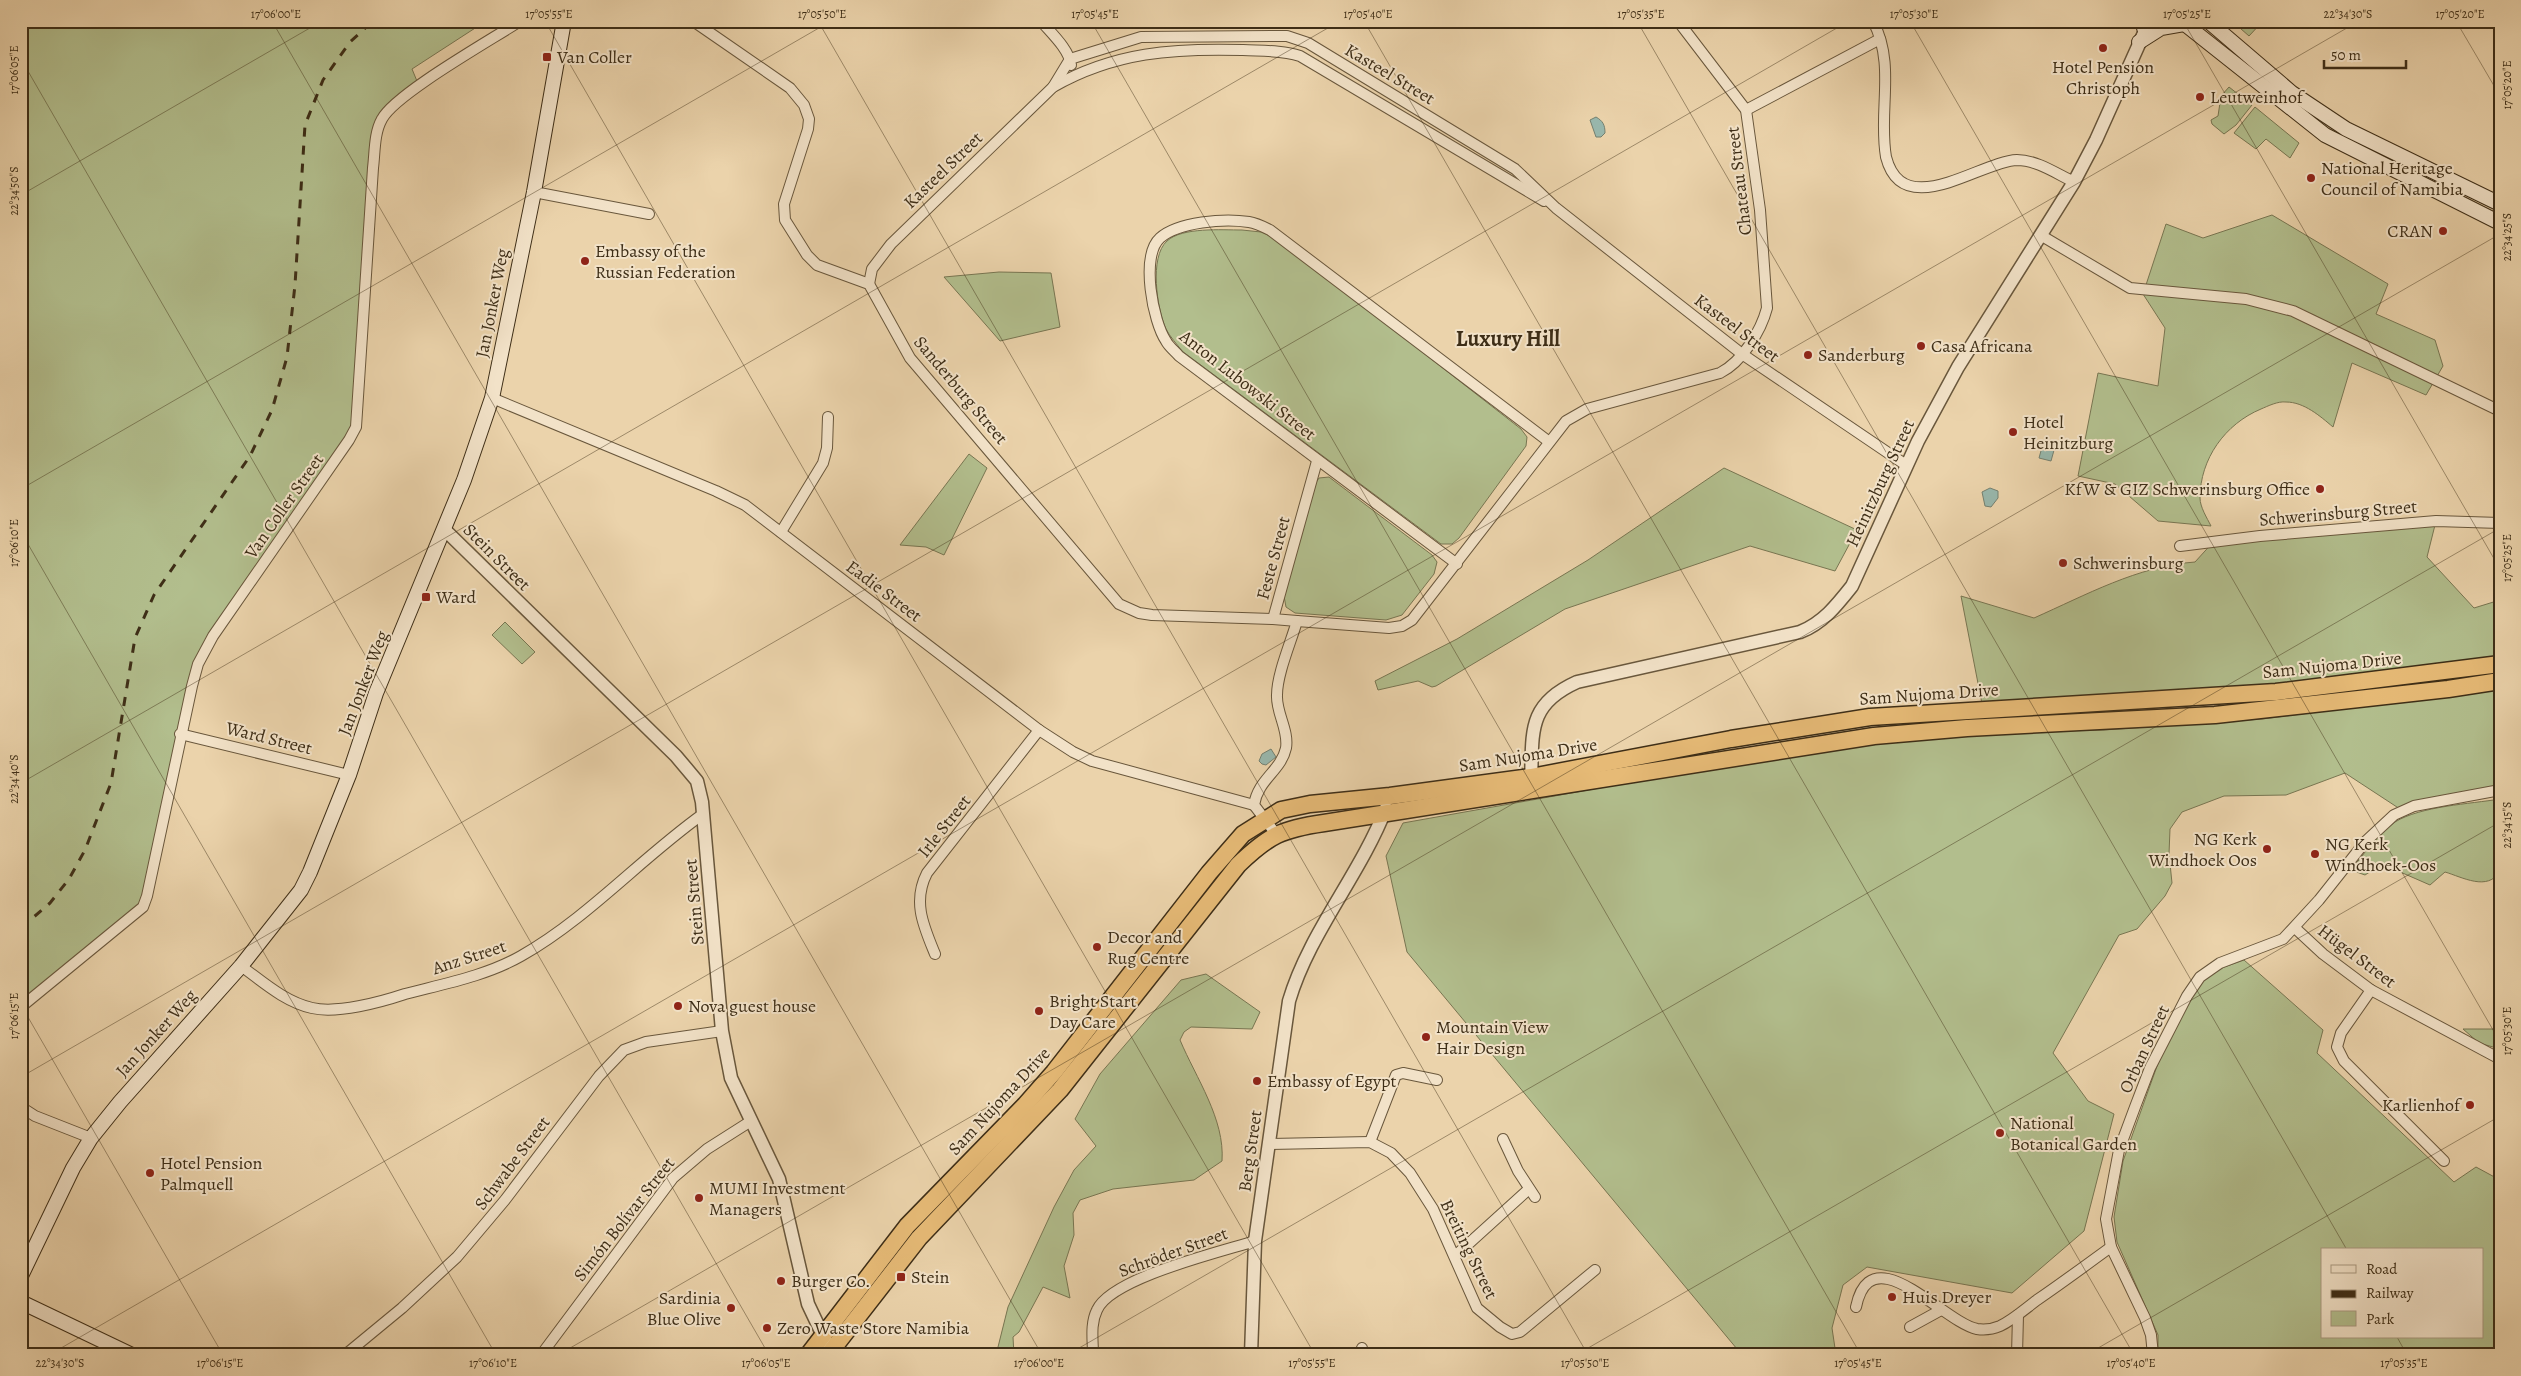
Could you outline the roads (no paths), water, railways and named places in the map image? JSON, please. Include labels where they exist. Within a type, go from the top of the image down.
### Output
[{"type":"highway","name":"Sam Nujoma Drive","points":[[831,1353],[919,1238],[1060,1090],[1206,903],[1238,865],[1255,848],[1276,834],[1297,827],[1383,815],[1731,739],[1870,717],[2276,692],[2500,664]]},
{"type":"highway","name":"Sam Nujoma Drive","points":[[808,1355],[907,1226],[1025,1105],[1054,1072],[1209,873],[1243,834],[1281,810],[1310,804],[1531,784],[1874,736],[1967,728],[2215,715],[2448,689],[2500,680]]},
{"type":"main road","name":"Jan Jonker Weg","points":[[21,1276],[73,1168],[91,1138],[120,1102],[241,966],[301,890],[350,775],[376,693],[445,530],[492,398],[534,192],[564,21]]},
{"type":"main road","points":[[2208,21],[2292,93],[2346,129],[2500,204]]},
{"type":"main road","points":[[2143,29],[2161,28],[2183,23],[2325,135],[2500,223]]},
{"type":"main road","points":[[21,1302],[128,1354]]},
{"type":"street","name":"Van Coller Street","points":[[21,1006],[143,907],[147,896],[180,734],[198,664],[213,636],[356,427],[373,168],[377,132],[383,117],[401,98],[520,21]]},
{"type":"street","points":[[693,21],[790,88],[804,105],[809,119],[808,129],[784,204],[785,220],[807,254],[817,265],[869,284]]},
{"type":"street","points":[[1041,21],[1070,59],[1072,76]]},
{"type":"street","name":"Chateau Street","points":[[1678,21],[1746,110],[1758,200],[1767,308],[1763,320],[1742,354]]},
{"type":"street","points":[[1873,21],[1885,60],[1884,148],[1888,165],[1901,181],[1915,186],[1944,184],[2000,163],[2020,160],[2043,166],[2074,182]]},
{"type":"street","name":"Heinitzburg Street","points":[[1531,784],[1537,716],[1548,698],[1560,690],[1577,682],[1788,636],[1810,628],[1852,586],[1906,465],[1958,367],[2042,236],[2096,140],[2143,29]]},
{"type":"street","name":"Kasteel Street","points":[[1053,87],[1070,59],[1140,36],[1201,35],[1295,38],[1308,43],[1515,169],[1556,208],[1742,354],[1906,465]]},
{"type":"street","points":[[1746,110],[1880,39]]},
{"type":"street","name":"Kasteel Street","points":[[869,284],[872,269],[890,244],[1053,87],[1072,76],[1104,64],[1156,51],[1218,50],[1291,53],[1308,60],[1556,208]]},
{"type":"street","points":[[534,192],[649,214]]},
{"type":"street","name":"Anton Lubowski Street","points":[[1456,564],[1179,356],[1166,341],[1157,322],[1150,268],[1158,239],[1184,225],[1234,220],[1250,222],[1270,230],[1548,441]]},
{"type":"street","points":[[2042,236],[2130,288],[2246,299],[2293,311],[2500,411]]},
{"type":"street","name":"Sanderburg Street","points":[[869,284],[910,358],[1118,604],[1139,613],[1152,615],[1273,619]]},
{"type":"street","points":[[1276,834],[1254,804],[1259,787],[1280,761],[1286,748],[1286,739],[1277,696],[1298,621],[1389,628],[1402,626],[1412,620],[1548,441],[1566,421],[1587,409],[1720,373],[1733,365],[1742,354]]},
{"type":"street","name":"Eadie Street","points":[[492,398],[727,495],[745,505],[1039,730],[1073,752],[1092,761],[1254,804]]},
{"type":"street","points":[[781,532],[823,463],[827,448],[828,417]]},
{"type":"street","name":"Feste Street","points":[[1298,621],[1273,619],[1317,461]]},
{"type":"street","name":"Schwerinsburg Street","points":[[2180,546],[2260,536],[2436,521],[2500,523]]},
{"type":"street","name":"Stein Street","points":[[445,530],[692,773],[697,781],[703,814],[722,1031],[731,1078],[779,1179],[808,1304],[831,1353]]},
{"type":"street","name":"Irle Street","points":[[936,954],[921,917],[919,901],[922,883],[927,873],[1039,730]]},
{"type":"street","name":"Ward Street","points":[[180,734],[350,775]]},
{"type":"street","name":"Hügel Street","points":[[2500,790],[2428,803],[2394,815],[2365,842],[2294,928],[2371,990],[2500,1059]]},
{"type":"street","name":"Berg Street","points":[[1251,1355],[1255,1241],[1285,1021],[1294,983],[1367,852],[1390,796]]},
{"type":"street","name":"Anz Street","points":[[241,966],[280,994],[302,1005],[324,1010],[383,1001],[486,971],[520,957],[577,918],[703,814]]},
{"type":"street","name":"Orban Street","points":[[2153,1355],[2151,1335],[2145,1318],[2111,1247],[2106,1219],[2119,1150],[2150,1068],[2187,996],[2200,977],[2220,962],[2283,939],[2294,928]]},
{"type":"street","points":[[2371,990],[2341,1032],[2337,1047],[2339,1052],[2364,1082],[2444,1162]]},
{"type":"street","name":"Schwabe Street","points":[[345,1355],[402,1308],[457,1258],[505,1200],[599,1076],[624,1050],[646,1042],[722,1031]]},
{"type":"street","points":[[1370,1142],[1396,1075],[1403,1073],[1437,1080]]},
{"type":"street","points":[[21,1107],[35,1116],[91,1138]]},
{"type":"street","name":"Simón Bolívar Street","points":[[540,1355],[673,1178],[707,1150],[751,1121]]},
{"type":"street","points":[[1455,1256],[1532,1193],[1503,1139]]},
{"type":"street","name":"Breiting Street","points":[[1269,1144],[1370,1142],[1391,1153],[1405,1168],[1433,1210],[1477,1308],[1500,1327],[1514,1334],[1595,1270]]},
{"type":"street","name":"Schröder Street","points":[[1093,1355],[1092,1325],[1101,1304],[1111,1293],[1142,1278],[1255,1241]]},
{"type":"street","points":[[1856,1306],[1859,1295],[1865,1286],[1876,1279],[1887,1277],[1908,1287],[1962,1323],[1986,1329],[2000,1326],[2111,1247]]},
{"type":"street","points":[[1910,1327],[1941,1310]]},
{"type":"street","points":[[2017,1355],[2018,1315]]},
{"type":"water","points":[[1596,117],[1605,128],[1605,133],[1601,137],[1596,137],[1590,120]]},
{"type":"water","points":[[2044,440],[2056,443],[2051,461],[2039,458]]},
{"type":"water","points":[[1990,488],[1998,491],[1998,498],[1991,507],[1985,506],[1982,492]]},
{"type":"water","points":[[1271,749],[1276,757],[1266,765],[1262,764],[1259,761],[1262,754]]},
{"type":"railway","points":[[21,928],[50,903],[69,879],[85,850],[111,783],[135,638],[154,595],[250,456],[272,410],[287,357],[295,285],[305,125],[323,80],[350,42],[373,21]]},
{"type":"place","name":"Hotel Pension Christoph","points":[[2103,48]]},
{"type":"place","name":"Van Coller","points":[[547,57]]},
{"type":"place","name":"Leutweinhof","points":[[2200,97]]},
{"type":"place","name":"National Heritage Council of Namibia","points":[[2311,178]]},
{"type":"place","name":"CRAN","points":[[2443,231]]},
{"type":"place","name":"Embassy of the Russian Federation","points":[[585,261]]},
{"type":"place","name":"Casa Africana","points":[[1921,346]]},
{"type":"place","name":"Sanderburg","points":[[1808,355]]},
{"type":"place","name":"Hotel Heinitzburg","points":[[2013,432]]},
{"type":"place","name":"KfW & GIZ Schwerinsburg Office","points":[[2320,489]]},
{"type":"place","name":"Schwerinsburg","points":[[2063,563]]},
{"type":"place","name":"Ward","points":[[426,597]]},
{"type":"place","name":"NG Kerk Windhoek Oos","points":[[2267,849]]},
{"type":"place","name":"NG Kerk Windhoek-Oos","points":[[2315,854]]},
{"type":"place","name":"Decor and Rug Centre","points":[[1097,947]]},
{"type":"place","name":"Nova guest house","points":[[678,1006]]},
{"type":"place","name":"Bright Start Day Care","points":[[1039,1011]]},
{"type":"place","name":"Mountain View Hair Design","points":[[1426,1037]]},
{"type":"place","name":"Embassy of Egypt","points":[[1257,1081]]},
{"type":"place","name":"Karlienhof","points":[[2470,1105]]},
{"type":"place","name":"National Botanical Garden","points":[[2000,1133]]},
{"type":"place","name":"Hotel Pension Palmquell","points":[[150,1173]]},
{"type":"place","name":"MUMI Investment Managers","points":[[699,1198]]},
{"type":"place","name":"Stein","points":[[901,1277]]},
{"type":"place","name":"Burger Co.","points":[[781,1281]]},
{"type":"place","name":"Huis Dreyer","points":[[1892,1297]]},
{"type":"place","name":"Sardinia Blue Olive","points":[[731,1308]]},
{"type":"place","name":"Zero Waste Store Namibia","points":[[767,1328]]},
{"type":"district","name":"Luxury Hill","points":[[1508,338]]}]
